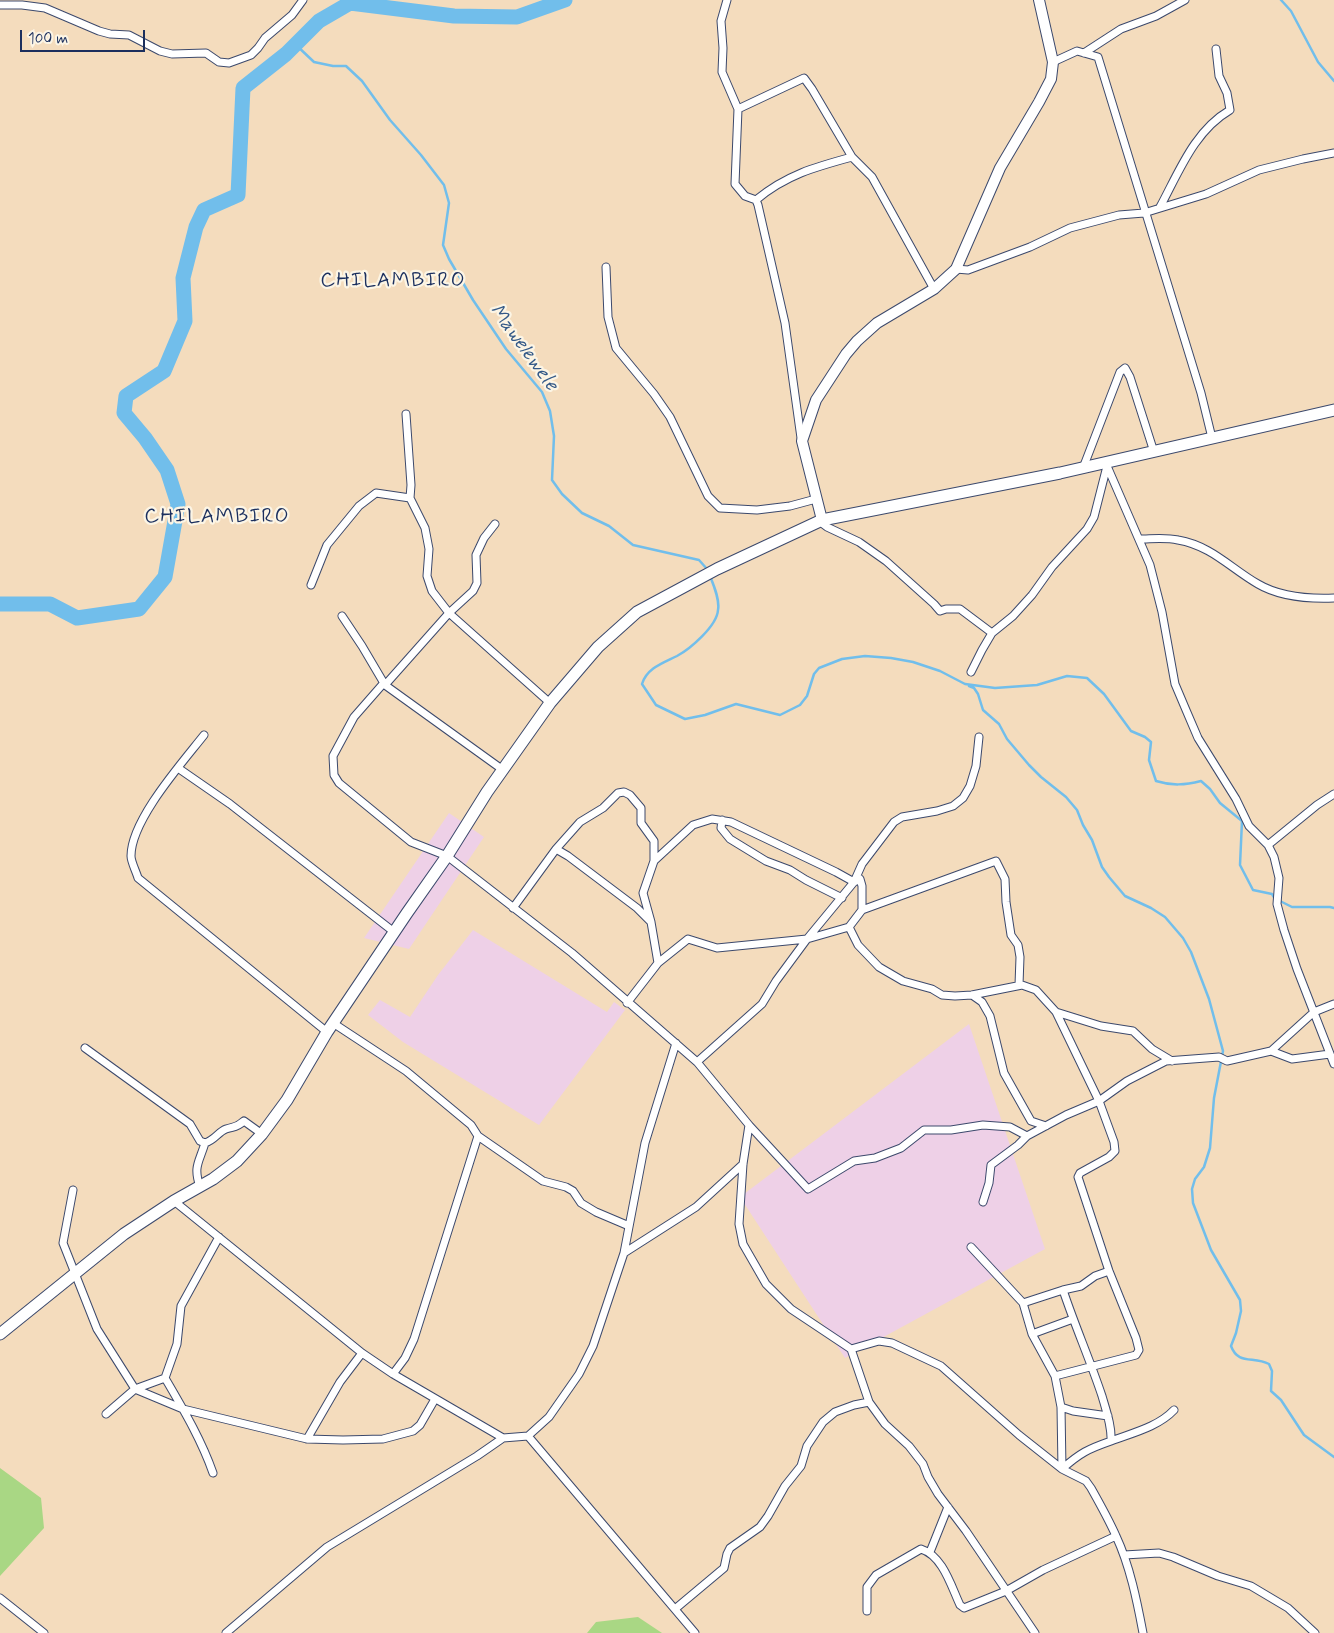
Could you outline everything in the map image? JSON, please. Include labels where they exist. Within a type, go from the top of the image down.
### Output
[{"type":"main road","points":[[0,1334],[124,1234],[174,1201],[200,1187],[237,1161],[262,1134],[287,1100],[330,1027],[550,703],[598,647],[637,612],[717,569],[822,520],[1107,464],[1334,410]]},
{"type":"street","points":[[0,5],[45,8],[99,31],[110,34],[129,35],[160,51],[172,54],[206,53],[219,62],[229,63],[251,55],[265,38],[292,15],[303,0]]},
{"type":"street","points":[[727,0],[721,21],[722,72],[738,109],[735,184],[745,196],[756,200],[758,205],[785,323],[802,441],[823,524],[859,542],[886,561],[940,610],[960,609],[992,633]]},
{"type":"street","points":[[802,441],[816,400],[846,354],[857,341],[876,323],[934,290],[956,269],[1000,168],[1051,79],[1053,62],[1039,0]]},
{"type":"street","points":[[1084,53],[1121,29],[1156,16],[1185,0]]},
{"type":"street","points":[[1160,208],[1194,143],[1211,127],[1216,119],[1230,110],[1227,93],[1219,76],[1216,49]]},
{"type":"street","points":[[1053,62],[1077,51],[1098,57],[1144,213],[1201,393],[1212,438]]},
{"type":"street","points":[[738,109],[804,78],[852,157],[872,177],[934,290]]},
{"type":"street","points":[[956,269],[968,270],[1030,247],[1070,228],[1119,215],[1144,213],[1206,194],[1259,170],[1334,153]]},
{"type":"street","points":[[756,200],[772,187],[810,169],[852,157]]},
{"type":"street","points":[[606,267],[608,317],[616,348],[654,394],[670,417],[708,496],[720,508],[757,510],[790,506],[816,499]]},
{"type":"street","points":[[1083,468],[1120,372],[1125,368],[1130,377],[1154,452]]},
{"type":"street","points":[[406,414],[411,485],[410,498],[425,528],[429,549],[427,576],[432,592],[450,613],[550,703]]},
{"type":"street","points":[[1107,464],[1150,565],[1162,612],[1175,684],[1186,710],[1198,738],[1236,799],[1249,826],[1268,845],[1274,856],[1279,878],[1277,904],[1297,969],[1334,1064]]},
{"type":"street","points":[[972,672],[992,633],[1013,616],[1032,595],[1052,567],[1087,529],[1094,516],[1107,464]]},
{"type":"street","points":[[311,585],[326,545],[359,506],[376,493],[410,498]]},
{"type":"street","points":[[495,524],[484,538],[476,555],[477,583],[473,591],[450,613],[385,685],[382,685],[354,718],[333,756],[334,775],[339,783],[411,842],[447,856],[572,953],[676,1043],[696,1062],[748,1125],[808,1189],[854,1161],[875,1158],[901,1148],[924,1130],[951,1130],[983,1125],[1010,1127],[1026,1136]]},
{"type":"street","points":[[1139,539],[1177,540],[1208,550],[1259,584],[1278,593],[1316,598],[1334,598]]},
{"type":"street","points":[[342,616],[385,685],[503,770]]},
{"type":"street","points":[[204,736],[160,791],[145,814],[135,838],[131,856],[138,878],[330,1027],[406,1071],[471,1125],[478,1136],[543,1181],[566,1187],[573,1191],[581,1203],[596,1212],[629,1226]]},
{"type":"street","points":[[696,1062],[762,1004],[776,981],[807,939],[854,882],[862,864],[894,822],[902,817],[938,811],[953,806],[963,798],[970,786],[976,766],[980,738]]},
{"type":"street","points":[[178,768],[230,804],[394,932]]},
{"type":"street","points":[[513,908],[556,849],[580,822],[603,808],[618,793],[624,792],[630,795],[641,808],[642,824],[654,841],[654,861],[643,893],[651,922],[658,963]]},
{"type":"street","points":[[1268,845],[1317,805],[1334,794]]},
{"type":"street","points":[[654,861],[693,825],[712,819],[722,820],[731,822],[808,858],[854,882]]},
{"type":"street","points":[[722,820],[721,828],[730,839],[766,861],[790,870],[842,898]]},
{"type":"street","points":[[556,849],[630,902],[651,922]]},
{"type":"street","points":[[628,1003],[658,963],[688,939],[717,948],[807,939],[849,927],[862,910],[996,861],[1005,879],[1011,935],[1018,945],[1020,957],[1019,985]]},
{"type":"street","points":[[854,882],[860,879],[862,886],[862,910]]},
{"type":"street","points":[[849,927],[858,945],[878,967],[903,981],[932,989],[942,995],[972,995],[1019,985],[1036,990],[1056,1012],[1099,1101],[1114,1142],[1115,1151],[1109,1157],[1080,1173],[1078,1177],[1108,1271],[1136,1338],[1139,1350],[1136,1355],[1055,1376]]},
{"type":"street","points":[[972,995],[982,1002],[990,1016],[1004,1074],[1031,1122],[1046,1126]]},
{"type":"street","points":[[983,1202],[989,1183],[991,1165],[1018,1145],[1026,1136],[1066,1115],[1099,1101],[1142,1072],[1156,1065],[1172,1061],[1219,1057],[1227,1061],[1271,1051],[1314,1012],[1334,1004]]},
{"type":"street","points":[[1056,1012],[1101,1026],[1133,1031],[1152,1049],[1172,1061]]},
{"type":"street","points":[[226,1633],[327,1547],[477,1456],[502,1438],[528,1436],[549,1417],[579,1374],[593,1346],[624,1253],[645,1143],[676,1043]]},
{"type":"street","points":[[84,1048],[190,1124],[200,1141],[205,1144]]},
{"type":"street","points":[[1271,1051],[1292,1059],[1330,1054]]},
{"type":"street","points":[[200,1187],[196,1167],[205,1144],[212,1141],[225,1129],[237,1127],[244,1121],[262,1134]]},
{"type":"street","points":[[748,1125],[738,1224],[744,1244],[766,1284],[791,1309],[851,1349],[869,1402],[885,1424],[909,1446],[923,1464],[928,1477],[1034,1633]]},
{"type":"street","points":[[393,1374],[405,1358],[414,1339],[478,1136]]},
{"type":"street","points":[[624,1253],[696,1207],[743,1164]]},
{"type":"street","points":[[73,1190],[63,1243],[97,1330],[135,1389],[184,1409],[307,1439],[383,1439],[404,1434],[413,1431],[420,1425],[436,1399]]},
{"type":"street","points":[[174,1201],[362,1353],[393,1374],[502,1438]]},
{"type":"street","points":[[165,1378],[177,1344],[182,1306],[219,1237]]},
{"type":"street","points":[[971,1247],[1023,1303],[1032,1334],[1055,1376],[1061,1407],[1062,1470]]},
{"type":"street","points":[[1023,1303],[1081,1286],[1095,1276],[1108,1271]]},
{"type":"street","points":[[1063,1290],[1108,1416],[1112,1441]]},
{"type":"street","points":[[1032,1334],[1073,1319]]},
{"type":"street","points":[[851,1349],[879,1341],[892,1343],[941,1366],[1062,1470],[1086,1481],[1092,1488],[1124,1555],[1139,1609],[1143,1633]]},
{"type":"street","points":[[307,1439],[340,1382],[362,1353]]},
{"type":"street","points":[[106,1414],[135,1389],[165,1378]]},
{"type":"street","points":[[165,1378],[189,1417],[213,1473]]},
{"type":"street","points":[[675,1609],[724,1568],[730,1548],[760,1528],[785,1486],[801,1466],[807,1446],[823,1422],[830,1416],[854,1405],[869,1402]]},
{"type":"street","points":[[1061,1407],[1073,1411],[1108,1416]]},
{"type":"street","points":[[1062,1470],[1076,1456],[1089,1448],[1158,1423],[1168,1417],[1174,1410]]},
{"type":"street","points":[[528,1436],[695,1633]]},
{"type":"street","points":[[930,1552],[948,1507]]},
{"type":"street","points":[[867,1611],[867,1588],[876,1576],[921,1549],[930,1552],[940,1563],[960,1605],[964,1608],[1006,1591],[1043,1570],[1116,1536]]},
{"type":"street","points":[[1124,1555],[1159,1553],[1218,1576],[1251,1586],[1288,1608],[1315,1633]]},
{"type":"street","points":[[0,1598],[44,1633]]},
{"type":"shaded area","points":[[449,813],[484,837],[409,949],[364,938]]},
{"type":"shaded area","points":[[473,930],[607,1012],[614,1002],[625,1010],[539,1125],[403,1042],[368,1015],[380,1000],[410,1017],[438,975]]},
{"type":"shaded area","points":[[969,1024],[1045,1249],[845,1358],[740,1197]]},
{"type":"green space","points":[[0,1468],[41,1498],[44,1528],[0,1576]]},
{"type":"green space","points":[[638,1617],[662,1633],[587,1633],[596,1622]]},
{"type":"waterway","points":[[0,604],[50,604],[77,618],[139,609],[165,577],[178,504],[167,470],[145,438],[124,413],[126,396],[164,371],[185,321],[183,278],[196,227],[204,210],[238,195],[243,88],[286,54],[319,21],[350,3],[454,16],[517,17],[565,0]]},
{"type":"waterway","points":[[1281,0],[1291,11],[1318,62],[1334,81]]},
{"type":"waterway","name":"Mawelewele","points":[[295,44],[314,62],[333,66],[346,66],[362,81],[390,120],[444,185],[449,203],[443,245],[473,300],[506,349],[542,392],[550,411],[554,436],[552,480],[562,494],[582,513],[609,526],[633,545],[699,560],[707,569]]},
{"type":"waterway","name":"Mawelewele","points":[[710,576],[718,602],[718,610],[713,623],[695,643],[682,653],[656,667],[644,678],[642,684],[656,705],[685,719],[705,715],[736,704],[780,715],[800,705],[807,696],[814,674],[819,668],[842,659],[865,656],[913,662],[940,671],[965,684],[995,688],[1037,685],[1067,676],[1087,678],[1104,694],[1131,731],[1151,742],[1149,760],[1156,781],[1168,784],[1201,781],[1210,789],[1220,803],[1242,821],[1240,865],[1253,890],[1272,894],[1275,899]]},
{"type":"waterway","points":[[969,686],[974,688],[978,694],[983,710],[999,724],[1007,739],[1029,765],[1066,797],[1077,810],[1092,840],[1102,867],[1109,877],[1125,896],[1165,917],[1183,938],[1191,952],[1209,999],[1223,1051],[1214,1098],[1210,1148],[1204,1167],[1195,1179],[1192,1189],[1193,1203],[1211,1250],[1240,1300],[1241,1311],[1231,1346],[1234,1352],[1242,1358],[1269,1364],[1272,1371],[1271,1391],[1281,1400],[1304,1435],[1334,1457]]},
{"type":"waterway","name":"Mawelewele","points":[[1280,901],[1292,907],[1334,908]]},
{"type":"district","name":"CHILAMBIRO","points":[[393,282]]},
{"type":"district","name":"CHILAMBIRO","points":[[217,518]]}]
